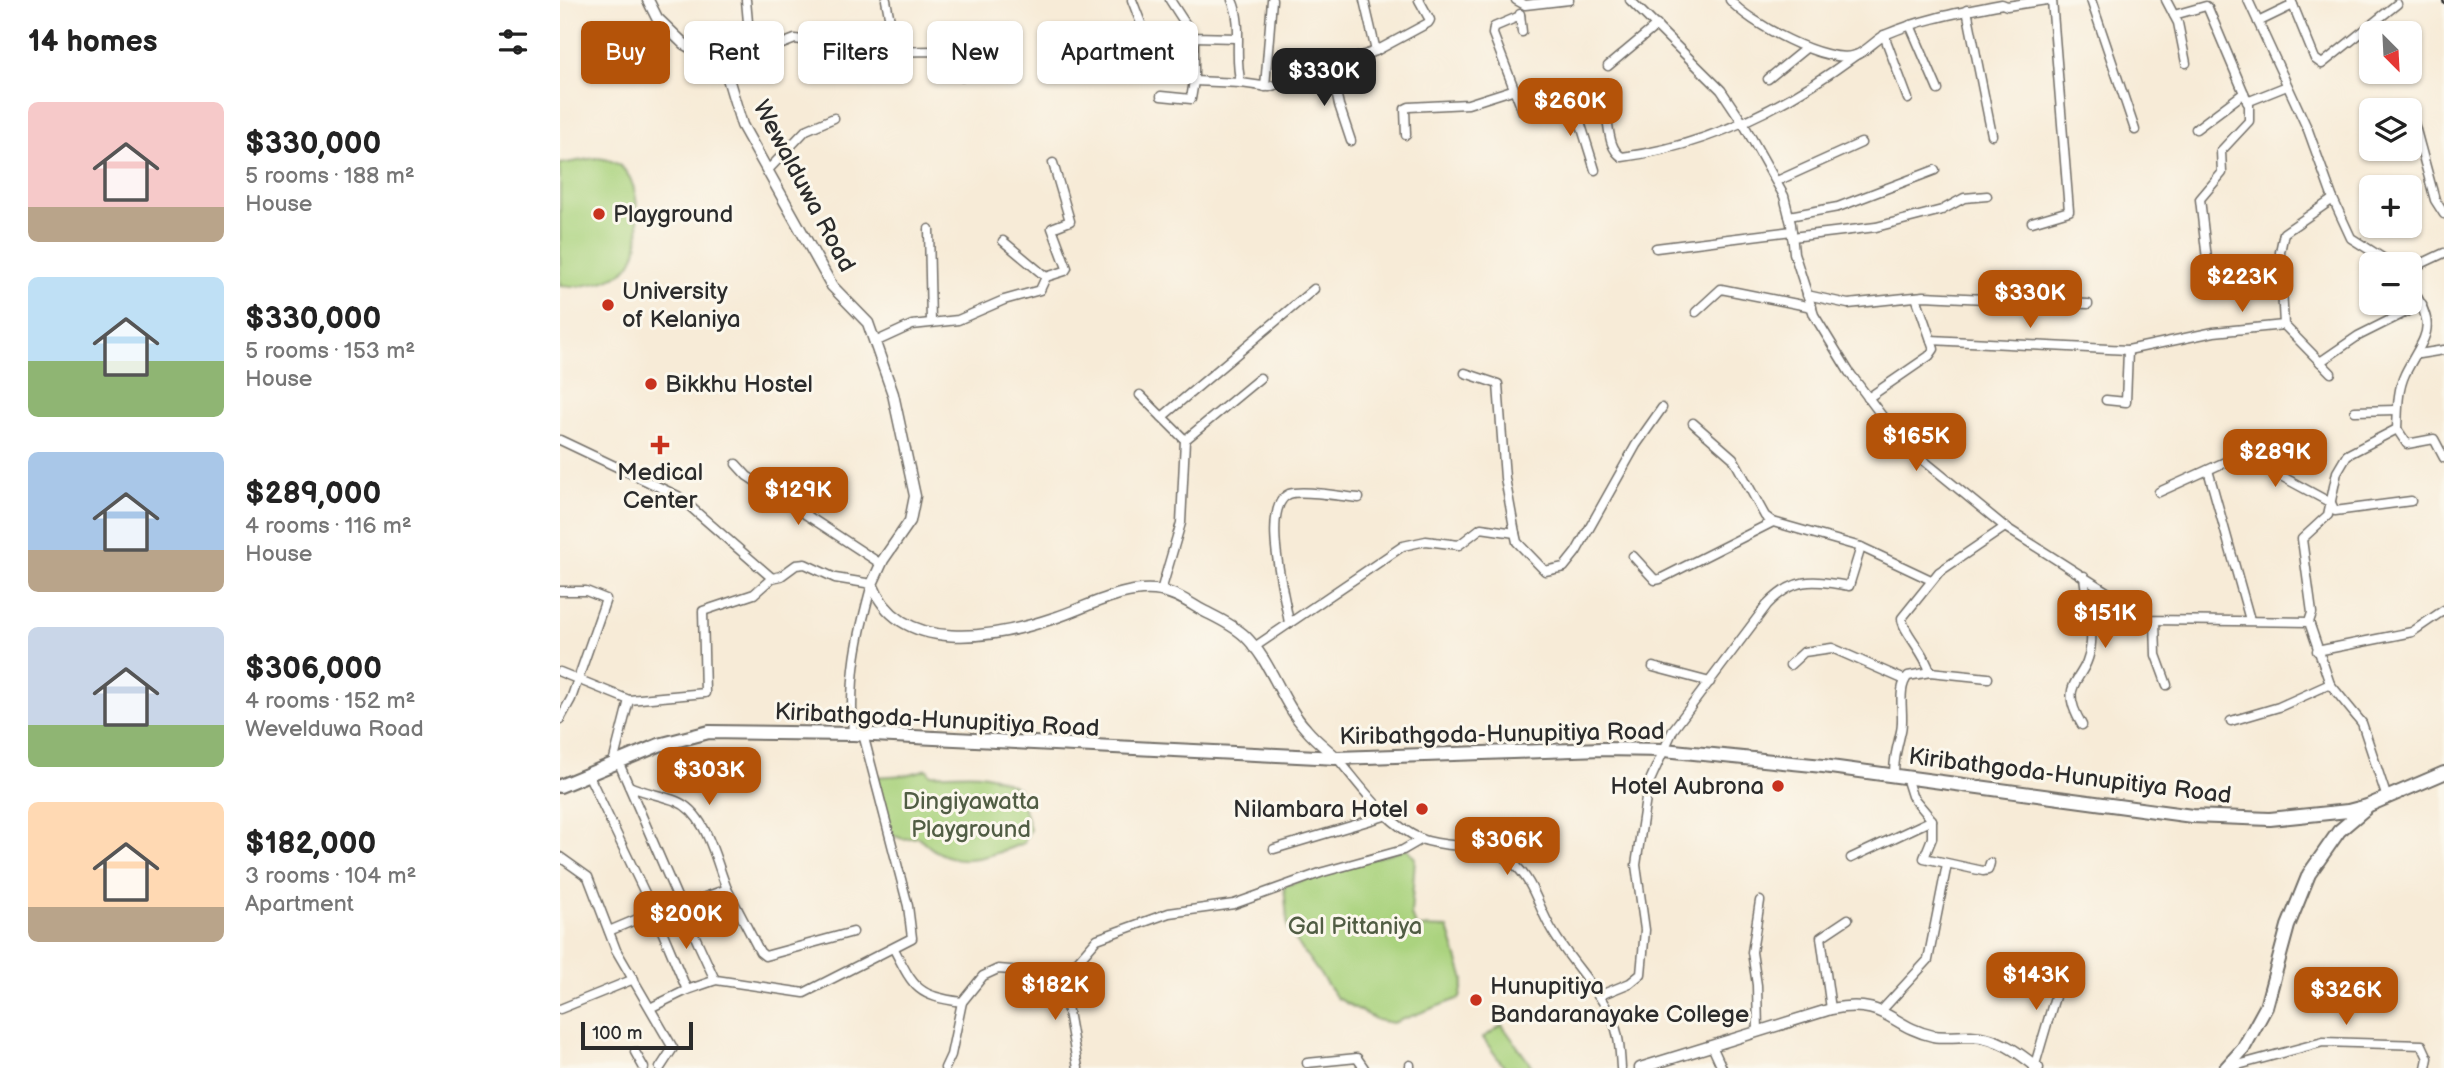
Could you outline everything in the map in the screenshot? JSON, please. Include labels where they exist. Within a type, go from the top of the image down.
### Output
[{"type":"main road","name":"Kiribathgoda-Hunupitiya Road","points":[[560,786],[659,745],[709,732],[858,734],[1337,758],[1602,749],[1664,750],[1900,777],[2192,816],[2270,819],[2348,811],[2368,806],[2444,773]]},
{"type":"main road","points":[[2227,1068],[2243,1049],[2266,1007],[2288,926],[2309,874],[2339,831],[2368,806]]},
{"type":"street","points":[[648,0],[657,18],[684,44]]},
{"type":"street","points":[[746,0],[748,21]]},
{"type":"street","points":[[886,0],[890,21]]},
{"type":"street","points":[[1132,0],[1140,21]]},
{"type":"street","points":[[1170,0],[1184,21]]},
{"type":"street","points":[[1232,0],[1237,17],[1237,69],[1241,83]]},
{"type":"street","points":[[1265,87],[1272,0]]},
{"type":"street","points":[[1364,0],[1376,51]]},
{"type":"street","points":[[1198,81],[1265,87],[1376,51],[1428,23],[1430,20],[1419,0]]},
{"type":"street","points":[[1522,32],[1516,2],[1569,0]]},
{"type":"street","points":[[1630,0],[1721,90],[1743,123],[1777,181],[1789,216],[1812,307],[1849,372],[1891,428],[1923,460],[2005,527],[2084,576],[2135,612],[2155,621],[2309,622]]},
{"type":"street","points":[[1730,0],[1750,18],[1807,48],[1843,57],[1856,55]]},
{"type":"street","points":[[1520,16],[1493,29],[1512,90],[1523,112],[1530,113],[1572,96],[1593,91],[1598,94],[1615,150],[1622,157],[1684,144],[1743,123],[1811,86],[1884,35],[1910,25],[2001,1],[2007,6],[2050,0],[2069,211],[2032,222]]},
{"type":"street","points":[[2091,0],[2135,130]]},
{"type":"street","points":[[2166,0],[2174,15],[2186,64]]},
{"type":"street","points":[[2248,0],[2308,130],[2333,199],[2351,238],[2373,252]]},
{"type":"street","points":[[2258,22],[2292,2],[2315,59],[2322,64],[2398,4]]},
{"type":"street","points":[[2174,15],[2206,6],[2208,8],[2248,102],[2249,121],[2221,151],[2222,173],[2200,200],[2207,259],[2213,266],[2280,264]]},
{"type":"street","points":[[1967,10],[1992,135]]},
{"type":"street","points":[[1608,66],[1657,25]]},
{"type":"street","points":[[1910,25],[1938,90]]},
{"type":"street","points":[[1884,35],[1908,99]]},
{"type":"street","points":[[1198,37],[1237,38]]},
{"type":"street","points":[[1768,79],[1807,48]]},
{"type":"street","points":[[1330,66],[1351,141]]},
{"type":"street","name":"Wewalduwa Road","points":[[730,84],[742,125],[832,286],[868,323],[893,394],[915,496],[910,521],[881,565],[873,584],[856,642],[851,676],[858,734],[908,906],[912,939],[894,949]]},
{"type":"street","points":[[1161,96],[1191,99],[1194,84]]},
{"type":"street","points":[[2248,102],[2287,86]]},
{"type":"street","points":[[1406,135],[1405,109],[1409,107],[1468,104],[1512,90]]},
{"type":"street","points":[[2196,129],[2244,93]]},
{"type":"street","points":[[1572,96],[1595,170]]},
{"type":"street","points":[[768,170],[806,130],[834,118]]},
{"type":"street","points":[[1777,181],[1861,143]]},
{"type":"street","points":[[2422,152],[2435,200],[2444,214]]},
{"type":"street","points":[[875,342],[899,329],[930,321],[958,320],[1004,300],[1040,290],[1046,276],[1067,268],[1052,228],[1070,221],[1053,163]]},
{"type":"street","points":[[1789,216],[1838,207],[1935,170]]},
{"type":"street","points":[[1656,248],[1876,227],[1942,210],[1964,198],[1987,196]]},
{"type":"street","points":[[2331,373],[2284,325],[2280,264],[2284,233],[2333,199]]},
{"type":"street","points":[[929,229],[930,321]]},
{"type":"street","points":[[1003,242],[1046,276]]},
{"type":"street","points":[[2422,263],[2444,253]]},
{"type":"street","points":[[1162,418],[1314,289]]},
{"type":"street","points":[[1696,312],[1721,289],[1812,307]]},
{"type":"street","points":[[1807,295],[1848,304],[1916,297],[2088,304]]},
{"type":"street","points":[[1868,398],[1929,356],[1934,349],[1916,297]]},
{"type":"street","points":[[2422,304],[2427,334],[2419,354],[2405,376],[2396,410],[2397,429],[2407,444],[2434,439],[2444,458]]},
{"type":"street","points":[[2320,362],[2358,335],[2399,315]]},
{"type":"street","points":[[1931,340],[2128,350],[2214,331],[2284,325]]},
{"type":"street","points":[[2106,400],[2126,402],[2128,350]]},
{"type":"street","points":[[2419,354],[2444,350]]},
{"type":"street","points":[[1465,373],[1498,384],[1505,478],[1517,542],[1545,571],[1564,567],[1576,552],[1636,445],[1662,408]]},
{"type":"street","points":[[1161,591],[1181,523],[1185,440],[1260,378]]},
{"type":"street","points":[[1140,395],[1185,440]]},
{"type":"street","points":[[2355,411],[2396,410]]},
{"type":"street","points":[[1693,423],[1733,458],[1765,516],[1773,522],[1861,547],[1931,580]]},
{"type":"street","points":[[2387,797],[2362,723],[2330,684],[2317,651],[2309,622],[2312,613],[2302,538],[2328,515],[2337,472],[2347,455],[2397,429]]},
{"type":"street","points":[[560,440],[678,496],[772,578]]},
{"type":"street","points":[[2160,492],[2234,458],[2258,463],[2331,503],[2335,511],[2411,501]]},
{"type":"street","points":[[736,464],[747,476],[881,565]]},
{"type":"street","points":[[2208,470],[2250,621]]},
{"type":"street","points":[[1289,623],[1274,535],[1275,509],[1282,499],[1292,493],[1359,498]]},
{"type":"street","points":[[1633,556],[1655,580],[1660,579],[1773,522]]},
{"type":"street","points":[[1930,671],[1921,648],[1902,622],[1902,618],[1931,580],[1953,560],[2005,527]]},
{"type":"street","points":[[1253,648],[1409,544],[1426,541],[1459,545],[1481,528],[1515,533]]},
{"type":"street","points":[[1598,996],[1630,983],[1641,974],[1645,930],[1636,865],[1639,829],[1648,785],[1674,730],[1767,605],[1784,587],[1817,581],[1849,586],[1861,547]]},
{"type":"street","points":[[560,672],[629,701],[705,693],[703,611],[754,594],[772,578],[781,576],[796,565],[806,564],[835,578],[873,584],[877,596],[894,618],[922,633],[1007,630],[1055,618],[1114,596],[1144,590],[1161,591],[1225,622],[1245,636],[1305,729],[1337,758],[1388,816],[1422,839],[1476,847],[1496,853],[1513,863],[1528,880],[1552,931],[1611,1016],[1619,1040],[1621,1068]]},
{"type":"street","points":[[2082,725],[2072,708],[2069,692],[2086,663],[2091,644],[2084,576]]},
{"type":"street","points":[[560,590],[586,591],[606,599],[578,679],[560,719]]},
{"type":"street","points":[[2317,651],[2413,632],[2444,610]]},
{"type":"street","points":[[2155,621],[2156,655],[2167,685]]},
{"type":"street","points":[[1790,666],[1804,652],[1832,648],[1905,680]]},
{"type":"street","points":[[1653,667],[1710,682]]},
{"type":"street","points":[[1905,680],[1916,673],[1930,671],[1988,678]]},
{"type":"street","points":[[1905,680],[1901,732],[1894,751],[1900,777],[1932,820],[1932,838],[1924,858],[1986,871],[1990,863]]},
{"type":"street","points":[[2231,721],[2279,707],[2330,684]]},
{"type":"street","points":[[629,701],[616,762],[715,980]]},
{"type":"street","points":[[588,774],[656,915],[687,990]]},
{"type":"street","points":[[629,786],[653,797],[677,802],[698,815],[727,889],[760,952],[765,956],[853,932]]},
{"type":"street","points":[[1274,849],[1388,816]]},
{"type":"street","points":[[1851,858],[1932,820]]},
{"type":"street","points":[[945,1068],[951,1055],[962,1002],[983,976],[998,970],[1061,972],[1078,961],[1097,939],[1169,914],[1234,904],[1324,872],[1403,850],[1422,839]]},
{"type":"street","points":[[560,857],[588,877],[609,931],[673,1048],[660,1068]]},
{"type":"street","points":[[1882,1010],[1928,960],[1947,864]]},
{"type":"street","points":[[609,931],[727,889]]},
{"type":"street","points":[[1758,1032],[1757,985],[1752,952],[1760,901]]},
{"type":"street","points":[[1831,1009],[1821,937],[1848,919]]},
{"type":"street","points":[[652,1007],[715,980],[804,993],[894,949],[911,981],[930,998],[962,1002]]},
{"type":"street","points":[[1640,1068],[1668,1064],[1712,1046],[1831,1009],[1860,1005],[1882,1010],[1933,1036],[1993,1040],[2010,1047],[2036,1067],[2064,966]]},
{"type":"street","points":[[1061,972],[1078,1068]]},
{"type":"street","points":[[561,1005],[634,979]]},
{"type":"street","points":[[2227,1068],[2297,1046],[2342,1042],[2422,1045],[2428,1058],[2426,1068]]},
{"type":"street","points":[[1712,1046],[1722,1068]]},
{"type":"street","points":[[635,1052],[644,1068]]},
{"type":"street","points":[[1307,1063],[1357,1058],[1364,1068]]},
{"type":"green space","name":"Playground","points":[[595,158],[617,164],[630,178],[637,209],[636,252],[627,268],[605,281],[560,286],[560,164]]},
{"type":"green space","name":"Dingiyawatta Playground","points":[[927,769],[930,774],[984,774],[1018,788],[1030,829],[1024,843],[980,858],[958,859],[933,850],[918,837],[903,839],[889,834],[875,777],[906,775]]},
{"type":"green space","name":"Gal Pittaniya","points":[[1407,848],[1415,858],[1411,915],[1417,927],[1448,928],[1464,980],[1460,998],[1393,1023],[1377,1020],[1337,998],[1288,930],[1284,886]]},
{"type":"green space","points":[[1502,1025],[1533,1068],[1505,1068],[1483,1038]]},
{"type":"railway","points":[[2443,0],[2444,4]]},
{"type":"place","name":"Playground","points":[[599,214]]},
{"type":"place","name":"University of Kelaniya","points":[[608,305]]},
{"type":"place","name":"Bikkhu Hostel","points":[[651,384]]},
{"type":"place","name":"Medical Center","points":[[660,445]]},
{"type":"place","name":"Hotel Aubrona","points":[[1778,786]]},
{"type":"place","name":"Nilambara Hotel","points":[[1422,809]]},
{"type":"place","name":"Hunupitiya Bandaranayake College","points":[[1476,1000]]}]
